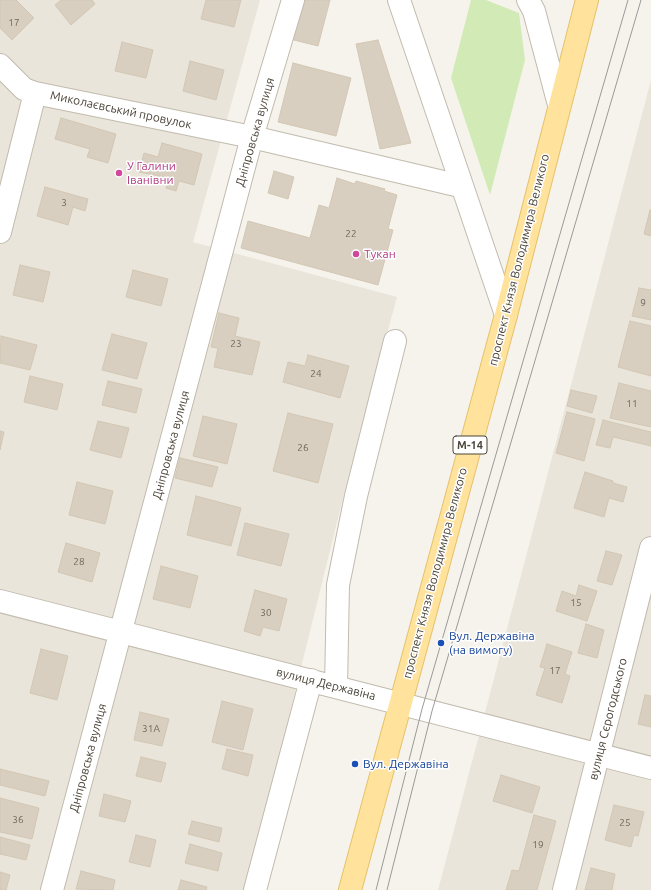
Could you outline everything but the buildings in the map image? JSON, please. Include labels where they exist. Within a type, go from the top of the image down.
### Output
[{"type":"main road","name":"проспект Князя Володимира Великого","points":[[350,890],[506,315],[587,0]]},
{"type":"street","name":"Дніпровська вулиця","points":[[52,890],[252,137],[293,0]]},
{"type":"street","points":[[399,0],[460,186],[506,315]]},
{"type":"street","points":[[528,0],[534,11],[559,105]]},
{"type":"street","name":"Миколаєвський провулок","points":[[0,65],[24,89],[36,93],[252,137],[460,186]]},
{"type":"street","points":[[0,232],[36,93]]},
{"type":"street","points":[[336,687],[338,585],[356,496],[395,341]]},
{"type":"street","name":"вулиця Сєрогодського","points":[[564,890],[651,548]]},
{"type":"street","name":"вулиця Державіна","points":[[0,601],[400,702],[651,768]]},
{"type":"street","points":[[255,890],[310,680]]},
{"type":"shaded area","points":[[0,0],[260,0],[193,242],[397,297],[347,482],[246,890],[0,890]]},
{"type":"shaded area","points":[[651,80],[651,890],[438,890],[482,724]]},
{"type":"green space","points":[[471,0],[486,0],[519,13],[525,60],[490,195],[451,78]]},
{"type":"tram line","points":[[376,890],[422,709],[628,0]]},
{"type":"tram line","points":[[387,890],[432,711],[641,0]]},
{"type":"place","name":"У Галини Іванівни","points":[[119,173]]},
{"type":"place","name":"Тукан","points":[[356,254]]},
{"type":"place","name":"Вул. Державіна (на вимогу)","points":[[441,643]]},
{"type":"place","name":"Вул. Державіна","points":[[355,764]]}]
